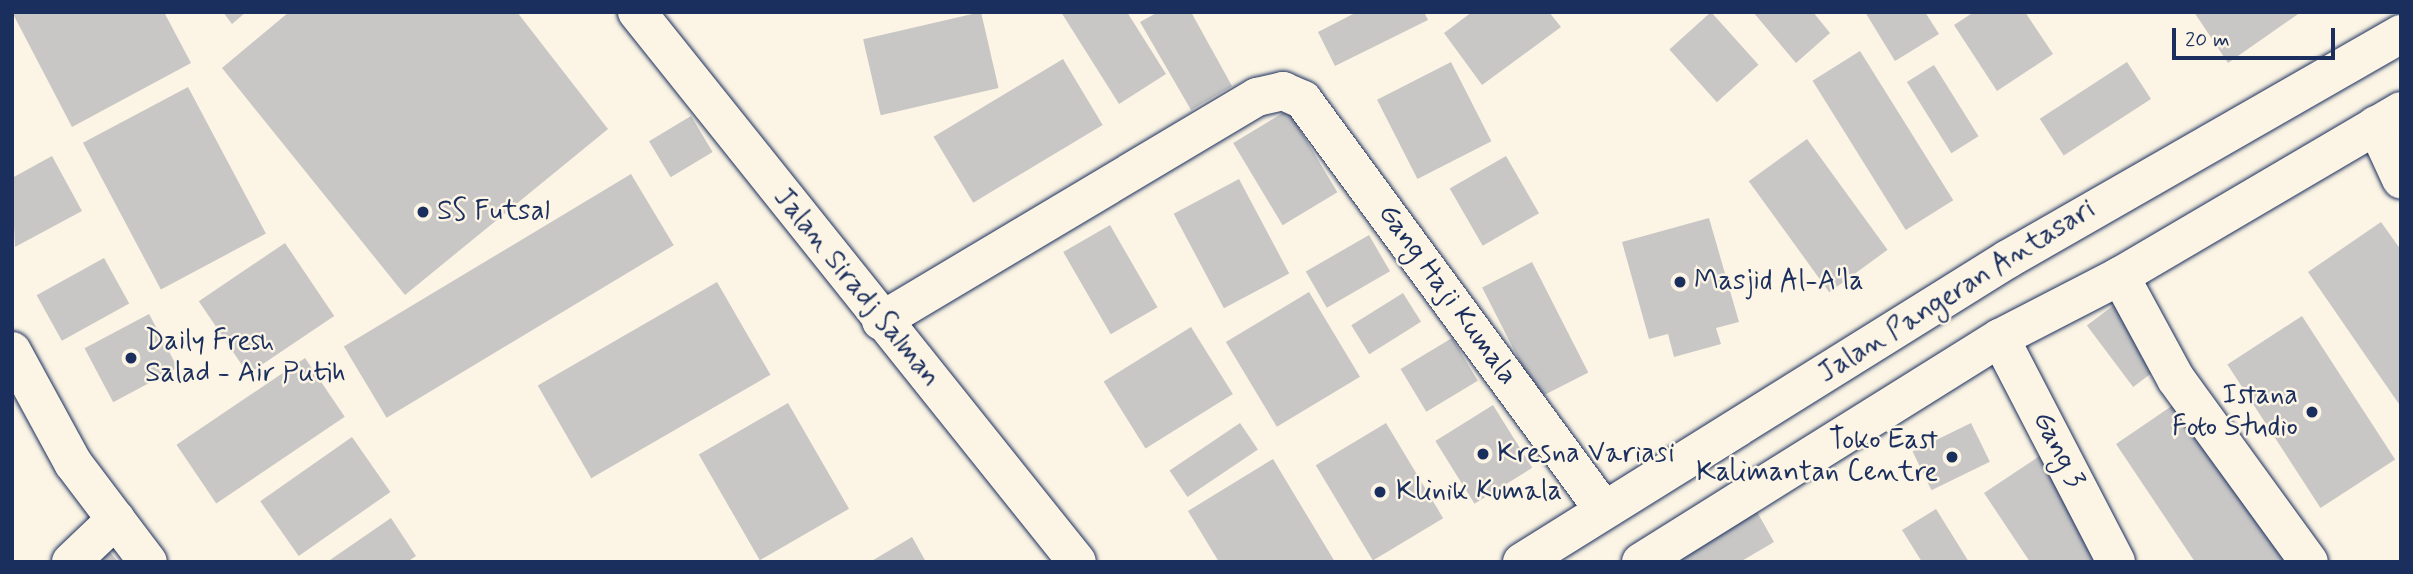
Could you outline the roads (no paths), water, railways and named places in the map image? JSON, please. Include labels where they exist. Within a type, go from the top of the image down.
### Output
[{"type":"main road","name":"Jalan Siradj Salman","points":[[638,12],[881,321],[1077,562]]},
{"type":"main road","name":"Jalan Pangeran Antasari","points":[[1522,562],[1603,509],[2008,259],[2401,34]]},
{"type":"main road","name":"Gang Haji Kumala","points":[[881,321],[1257,96],[1283,91],[1303,100],[1603,509]]},
{"type":"main road","points":[[1641,562],[2000,338],[2120,276],[2388,118],[2401,178]]},
{"type":"main road","points":[[2120,276],[2176,379],[2309,562]]},
{"type":"main road","name":"Gang 3","points":[[2000,338],[2116,562]]},
{"type":"main road","points":[[12,351],[73,463],[148,562]]},
{"type":"main road","points":[[71,562],[116,519]]},
{"type":"place","name":"SS Futsal","points":[[423,212]]},
{"type":"place","name":"Masjid Al-A'la","points":[[1680,282]]},
{"type":"place","name":"Daily Fresh Salad - Air Putih","points":[[131,358]]},
{"type":"place","name":"Istana Foto Studio","points":[[2312,412]]},
{"type":"place","name":"Kresna Variasi","points":[[1483,454]]},
{"type":"place","name":"Toko East Kalimantan Centre","points":[[1952,457]]},
{"type":"place","name":"Klinik Kumala","points":[[1380,492]]}]
